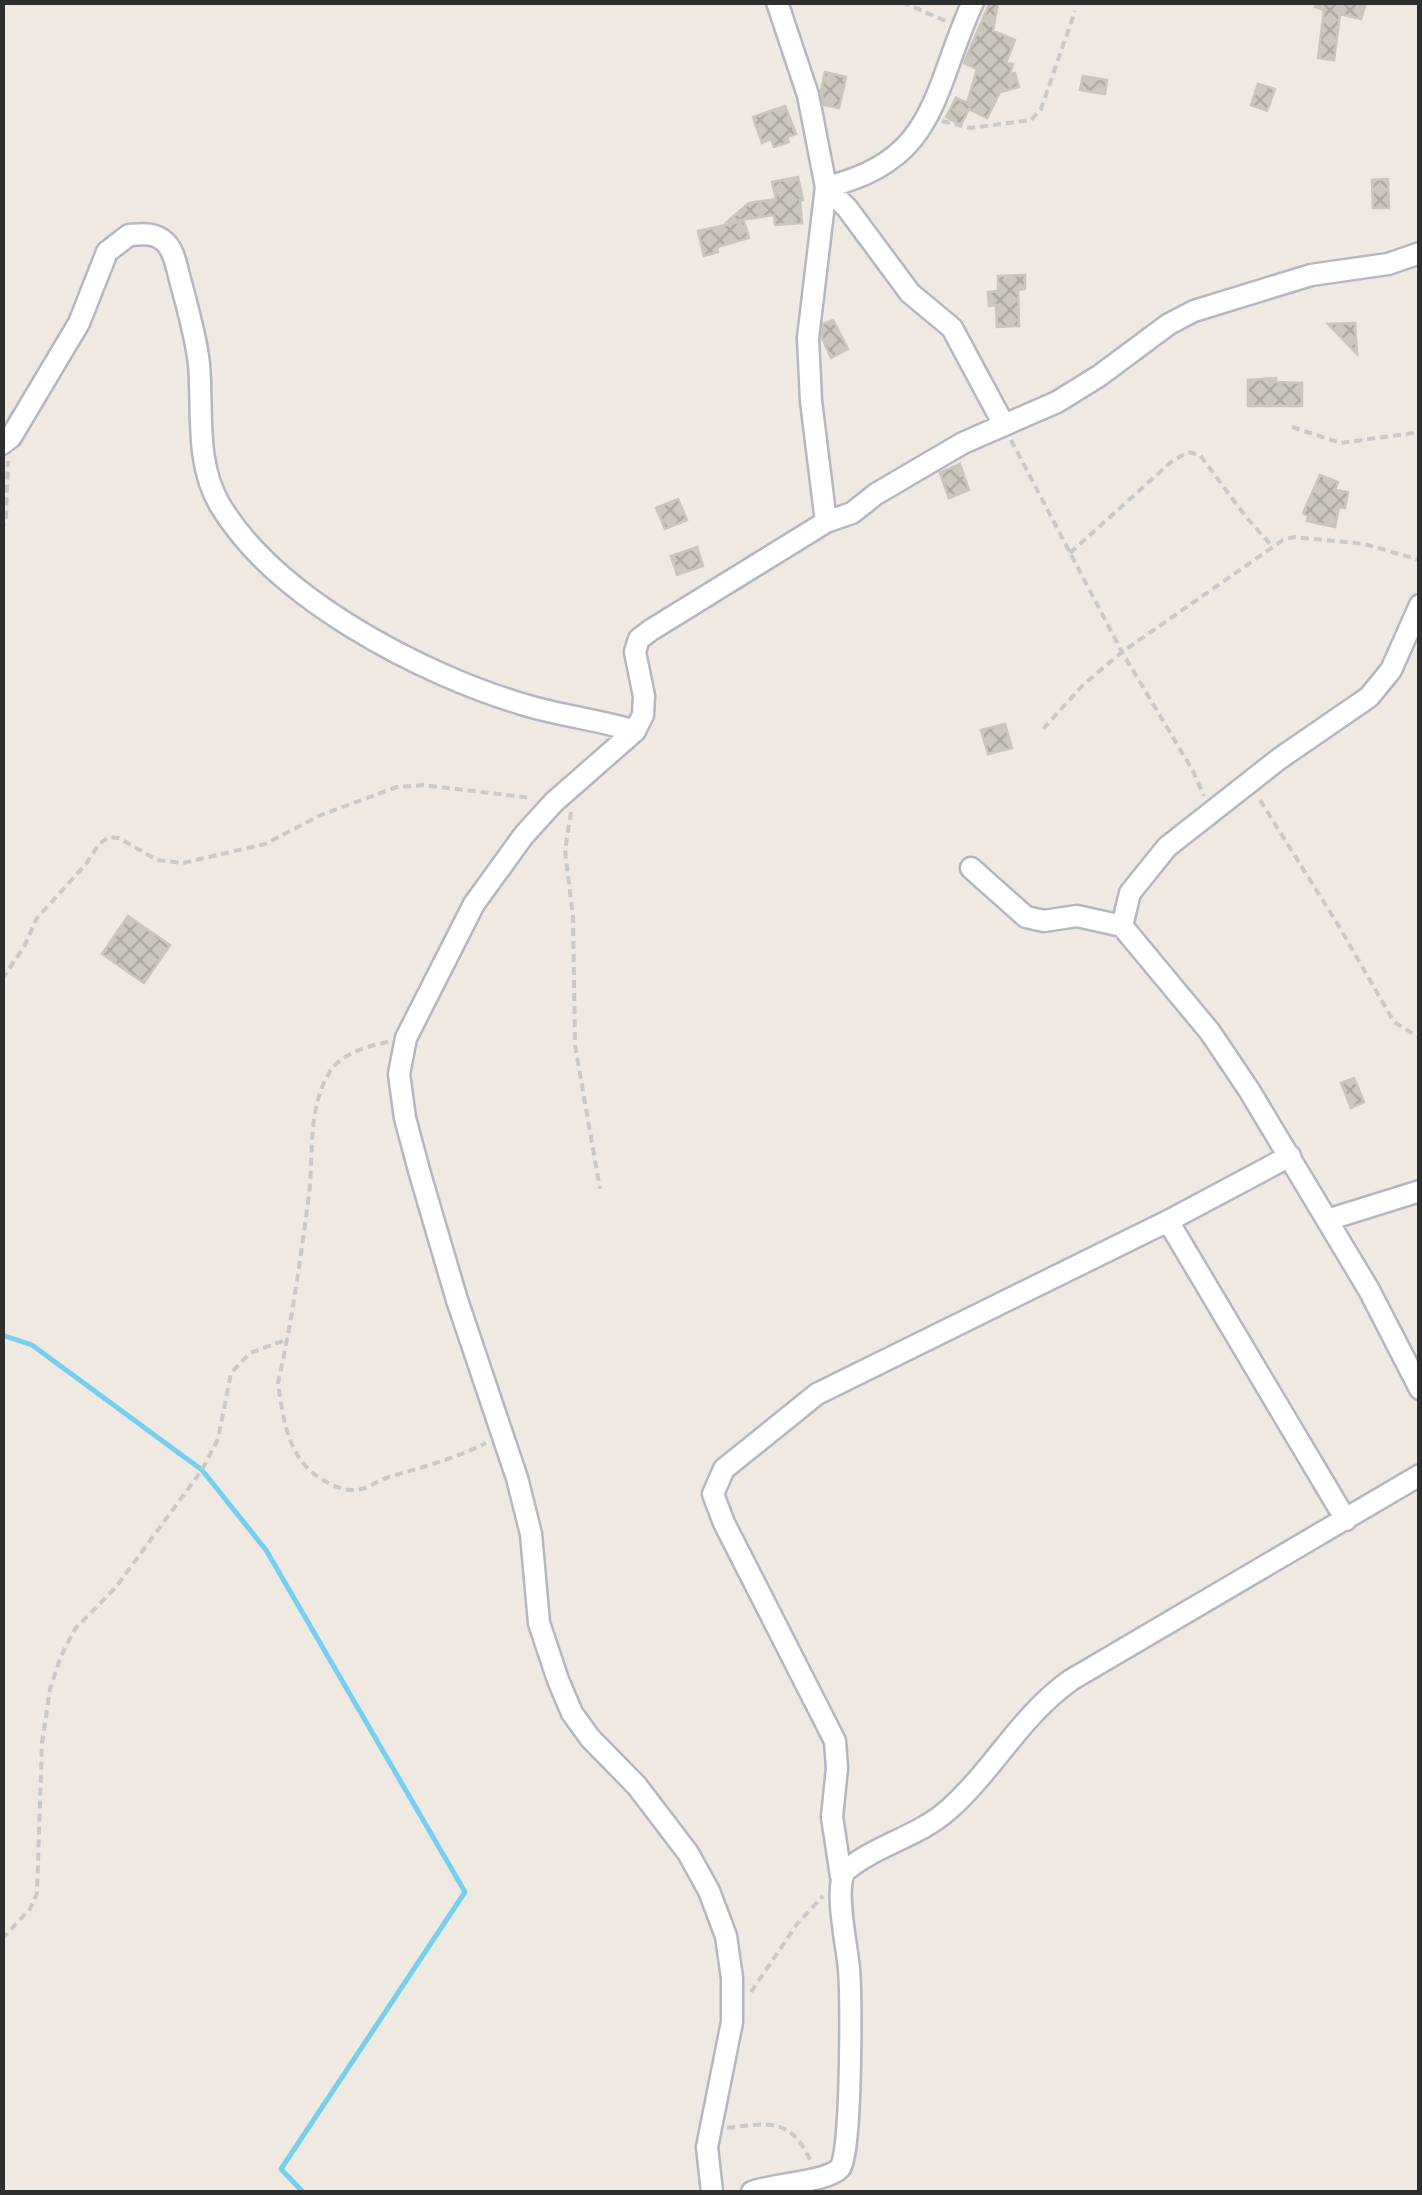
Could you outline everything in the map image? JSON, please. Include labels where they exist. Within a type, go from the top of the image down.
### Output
[{"type":"street","points":[[777,2],[802,72],[826,187],[808,338],[812,417],[826,522]]},
{"type":"street","points":[[826,187],[880,169],[908,145],[928,116],[973,2]]},
{"type":"street","points":[[826,187],[847,208],[910,293],[952,328],[1004,426]]},
{"type":"street","points":[[7,441],[78,323],[107,252],[129,235],[157,236],[169,245],[193,330],[208,481],[221,507],[265,559],[366,636],[422,665],[522,704],[636,731]]},
{"type":"street","points":[[712,2192],[708,2163],[710,2129],[732,2022],[732,1978],[726,1936],[708,1891],[678,1837],[637,1786],[590,1738],[565,1696],[540,1623],[531,1534],[504,1434],[457,1300],[405,1118],[399,1074],[406,1038],[474,904],[524,834],[636,731],[644,696],[635,652],[640,640],[826,522],[852,513],[915,470],[1057,402],[1169,324],[1194,311],[1324,271],[1388,264],[1420,253]]},
{"type":"street","points":[[1122,926],[1130,893],[1167,847],[1369,697],[1392,670],[1420,605]]},
{"type":"street","points":[[971,868],[1026,917],[1044,921],[1077,916],[1122,926],[1210,1032],[1290,1156],[1420,1389]]},
{"type":"street","points":[[752,2192],[781,2183],[816,2179],[838,2170],[844,2160],[850,2002],[841,1878],[832,1817],[838,1768],[834,1742],[724,1522],[714,1494],[724,1469],[817,1394],[1168,1222],[1290,1156]]},
{"type":"street","points":[[1327,1220],[1420,1191]]},
{"type":"street","points":[[1168,1222],[1346,1520]]},
{"type":"street","points":[[841,1878],[862,1859],[946,1812],[987,1770],[1035,1709],[1062,1686],[1420,1475]]},
{"type":"path","points":[[902,2],[962,28]]},
{"type":"path","points":[[928,116],[963,128],[1031,120],[1040,108],[1075,11]]},
{"type":"path","points":[[1004,426],[1122,652],[1193,771],[1211,814]]},
{"type":"path","points":[[1292,427],[1341,443],[1420,432]]},
{"type":"path","points":[[2,531],[6,516],[7,441]]},
{"type":"path","points":[[1070,553],[1171,462],[1188,452],[1200,455],[1272,546]]},
{"type":"path","points":[[1043,729],[1083,685],[1122,652],[1272,546],[1294,538],[1326,540],[1364,544],[1420,560]]},
{"type":"path","points":[[1249,783],[1394,1022],[1420,1038]]},
{"type":"path","points":[[2,979],[24,948],[37,918],[86,864],[98,844],[109,837],[120,838],[157,860],[183,862],[266,844],[321,816],[396,786],[424,784],[563,801],[572,916],[575,1045],[600,1189]]},
{"type":"path","points":[[406,1038],[366,1046],[343,1059],[330,1070],[319,1094],[311,1132],[309,1192],[278,1383],[291,1445],[307,1470],[334,1486],[350,1490],[367,1488],[384,1478],[466,1452],[504,1434]]},
{"type":"path","points":[[2,1939],[30,1910],[38,1893],[42,1743],[50,1689],[61,1656],[75,1629],[116,1587],[202,1470],[218,1440],[231,1373],[250,1353],[288,1339]]},
{"type":"path","points":[[750,1995],[797,1924],[841,1878]]},
{"type":"path","points":[[710,2129],[783,2126],[805,2149],[816,2179]]},
{"type":"building","points":[[990,2],[998,2],[993,31],[1015,40],[1006,63],[1013,64],[1010,74],[1015,73],[1019,87],[1000,92],[987,118],[969,109],[961,125],[946,117],[956,98],[967,103],[977,69],[964,63]]},
{"type":"building","points":[[1316,2],[1366,2],[1361,19],[1340,14],[1334,60],[1318,58],[1324,10],[1315,7]]},
{"type":"building","points":[[825,72],[846,77],[839,108],[824,105],[821,91]]},
{"type":"building","points":[[1083,76],[1107,80],[1105,94],[1080,90]]},
{"type":"building","points":[[1258,84],[1275,89],[1267,111],[1251,105]]},
{"type":"building","points":[[785,106],[796,134],[787,137],[789,142],[774,147],[771,139],[762,143],[753,117]]},
{"type":"building","points":[[798,177],[802,223],[775,225],[774,215],[727,222],[749,203],[776,199],[772,182]]},
{"type":"building","points":[[1388,179],[1389,208],[1373,208],[1372,180]]},
{"type":"building","points":[[744,221],[749,238],[717,247],[718,252],[704,256],[698,231]]},
{"type":"building","points":[[1025,275],[1025,289],[1018,290],[1019,326],[997,327],[996,305],[989,306],[988,292],[998,291],[998,276]]},
{"type":"building","points":[[833,320],[848,349],[831,358],[822,338],[823,324]]},
{"type":"building","points":[[1355,323],[1357,354],[1328,324]]},
{"type":"building","points":[[1276,378],[1276,382],[1302,383],[1302,406],[1248,406],[1248,380]]},
{"type":"building","points":[[960,464],[969,490],[949,498],[940,473]]},
{"type":"building","points":[[1320,475],[1338,482],[1335,490],[1348,492],[1345,508],[1339,507],[1335,527],[1307,521],[1308,516],[1303,513]]},
{"type":"building","points":[[678,499],[687,520],[665,529],[656,508]]},
{"type":"building","points":[[697,547],[703,566],[677,575],[671,556]]},
{"type":"building","points":[[1005,724],[1012,748],[988,754],[981,730]]},
{"type":"building","points":[[128,916],[170,945],[144,983],[102,954]]},
{"type":"building","points":[[1354,1078],[1364,1102],[1351,1108],[1341,1083]]},
{"type":"waterway","points":[[2,1335],[32,1345],[202,1470],[266,1550],[465,1892],[281,2169],[303,2192]]}]
